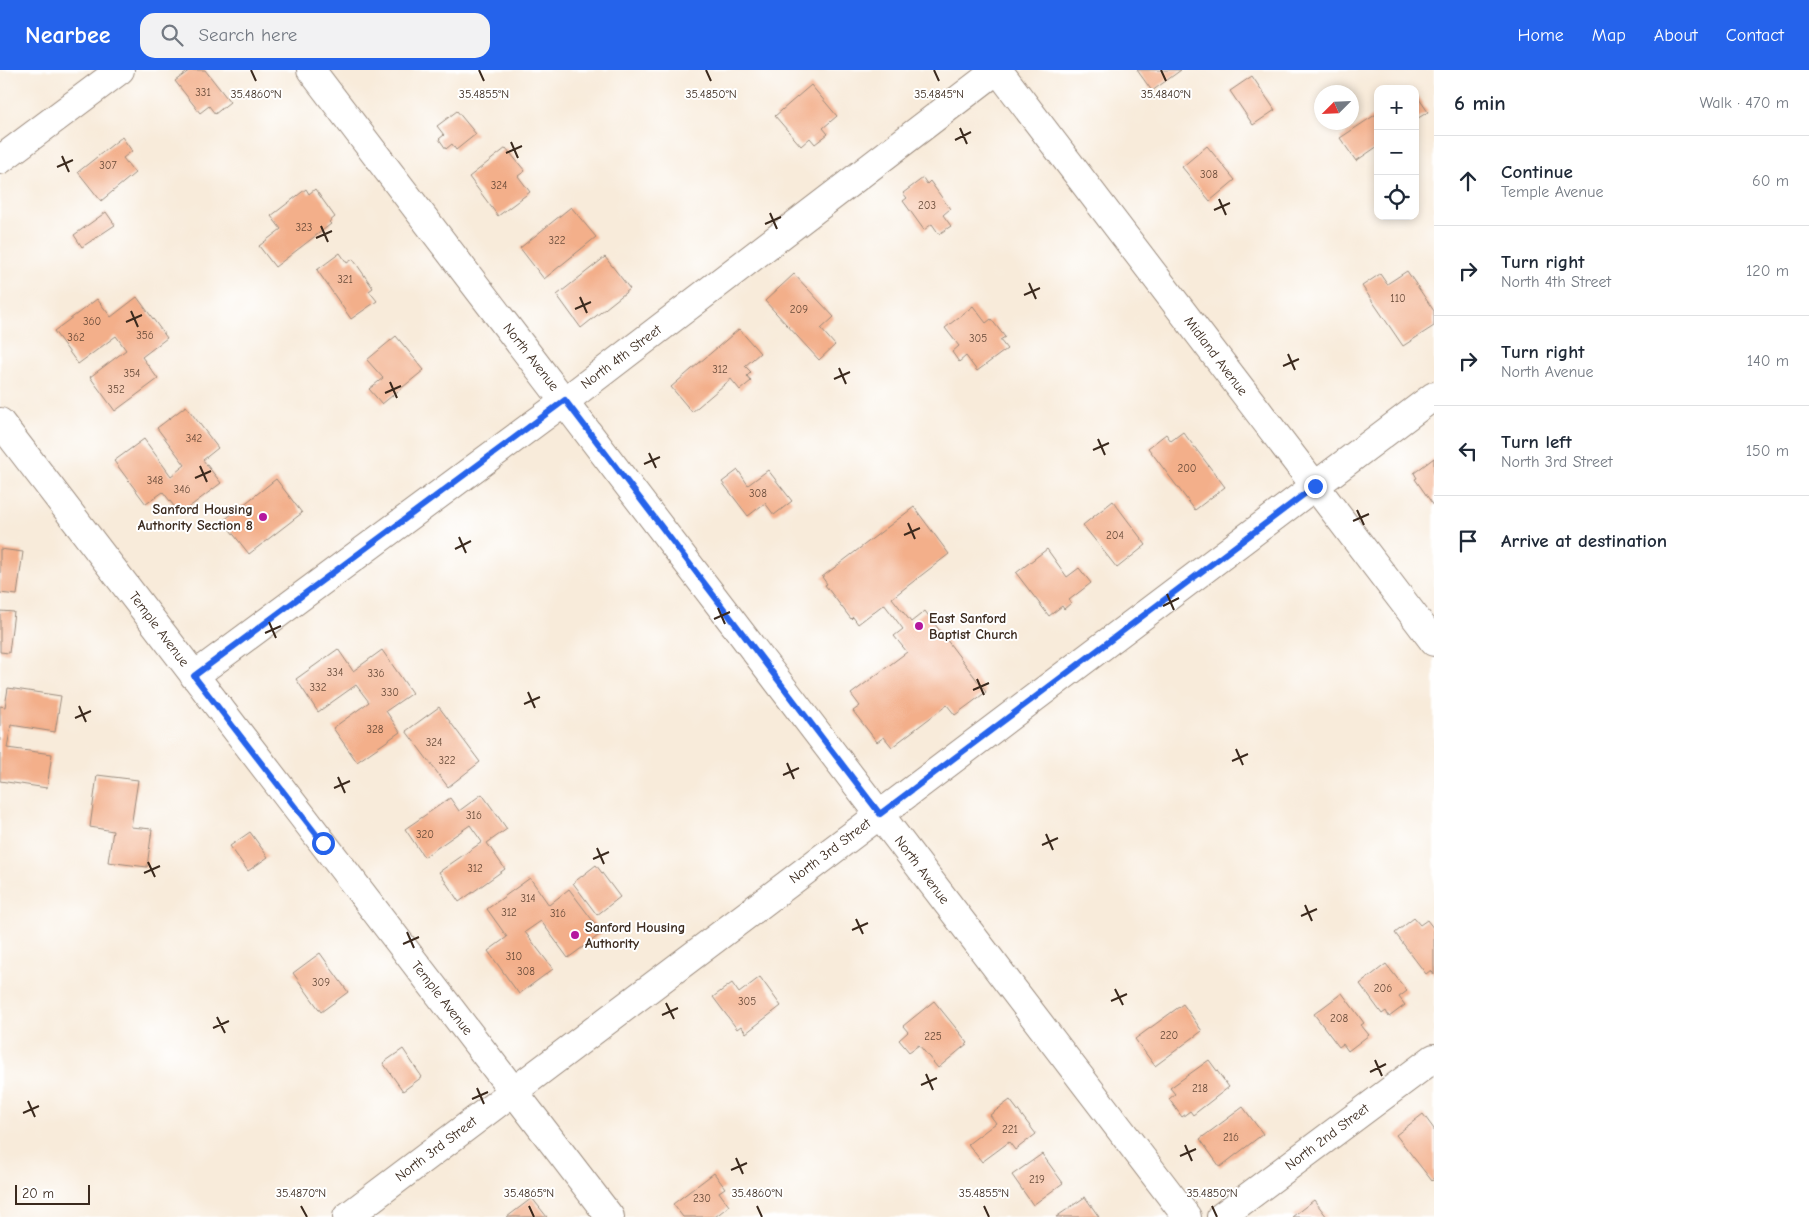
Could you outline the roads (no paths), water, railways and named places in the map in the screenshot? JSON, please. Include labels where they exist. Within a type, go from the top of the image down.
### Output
[{"type":"street","points":[[0,160],[120,70]]},
{"type":"street","name":"North Avenue","points":[[311,70],[565,400],[1187,1217]]},
{"type":"street","name":"North 4th Street","points":[[194,676],[565,400],[997,70]]},
{"type":"street","name":"Midland Avenue","points":[[997,70],[1434,642]]},
{"type":"street","name":"North 3rd Street","points":[[347,1217],[1434,396]]},
{"type":"street","name":"Temple Avenue","points":[[0,422],[610,1217]]},
{"type":"street","name":"North 2nd Street","points":[[1221,1217],[1434,1058]]},
{"type":"place","name":"Sanford Housing Authority Section 8","points":[[263,517]]},
{"type":"place","name":"East Sanford Baptist Church","points":[[919,626]]},
{"type":"place","name":"Sanford Housing Authority","points":[[575,935]]}]
